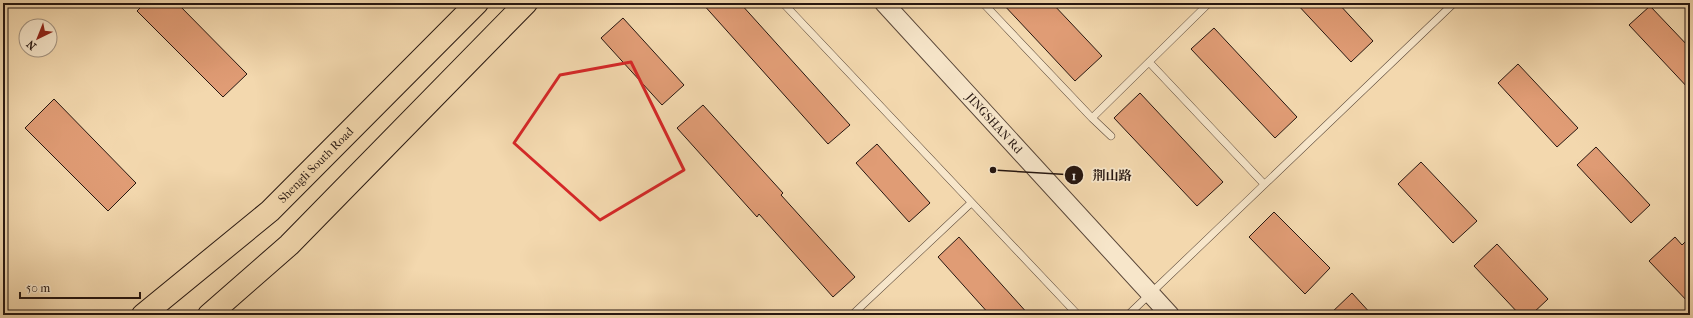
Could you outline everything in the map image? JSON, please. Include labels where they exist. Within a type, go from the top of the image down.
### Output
[{"type":"main road","name":"Shengli South Road","points":[[143,315],[270,211],[477,3]]},
{"type":"main road","points":[[209,315],[289,245],[526,3]]},
{"type":"street","name":"JINGSHAN Rd","points":[[884,3],[1170,315]]},
{"type":"lane","points":[[783,3],[1078,315]]},
{"type":"lane","points":[[983,3],[1092,118],[1111,136]]},
{"type":"lane","points":[[1092,118],[1209,3]]},
{"type":"lane","points":[[1128,315],[1454,3]]},
{"type":"lane","points":[[1149,62],[1264,184]]},
{"type":"lane","points":[[852,315],[971,203]]},
{"type":"highlighted area","points":[[631,62],[684,170],[600,220],[514,143],[560,75]]},
{"type":"building","points":[[145,3],[177,3],[247,74],[223,97],[137,11]]},
{"type":"building","points":[[702,3],[740,3],[850,125],[828,144]]},
{"type":"building","points":[[1002,3],[1052,3],[1102,56],[1075,81]]},
{"type":"building","points":[[1296,3],[1338,3],[1373,41],[1351,62]]},
{"type":"building","points":[[1650,6],[1690,48],[1690,90],[1629,25]]},
{"type":"building","points":[[623,18],[684,85],[662,105],[601,38]]},
{"type":"building","points":[[1214,28],[1297,117],[1275,138],[1191,49]]},
{"type":"building","points":[[1518,64],[1578,128],[1557,147],[1498,83]]},
{"type":"building","points":[[1140,93],[1223,182],[1197,206],[1114,118]]},
{"type":"building","points":[[54,99],[136,183],[108,211],[25,128]]},
{"type":"building","points":[[703,105],[783,193],[781,195],[855,277],[833,297],[759,214],[757,217],[677,128]]},
{"type":"building","points":[[877,144],[930,203],[909,222],[856,163]]},
{"type":"building","points":[[1596,147],[1650,205],[1631,223],[1577,165]]},
{"type":"building","points":[[1421,162],[1477,221],[1453,243],[1398,184]]},
{"type":"building","points":[[1274,212],[1330,268],[1305,294],[1249,237]]},
{"type":"building","points":[[959,237],[1029,315],[990,315],[938,257]]},
{"type":"building","points":[[1675,237],[1682,245],[1690,237],[1690,304],[1649,261]]},
{"type":"building","points":[[1497,244],[1548,299],[1531,315],[1520,315],[1474,266]]},
{"type":"building","points":[[1352,293],[1372,315],[1329,315]]},
{"type":"place","name":"荆山路","points":[[993,170]]}]
